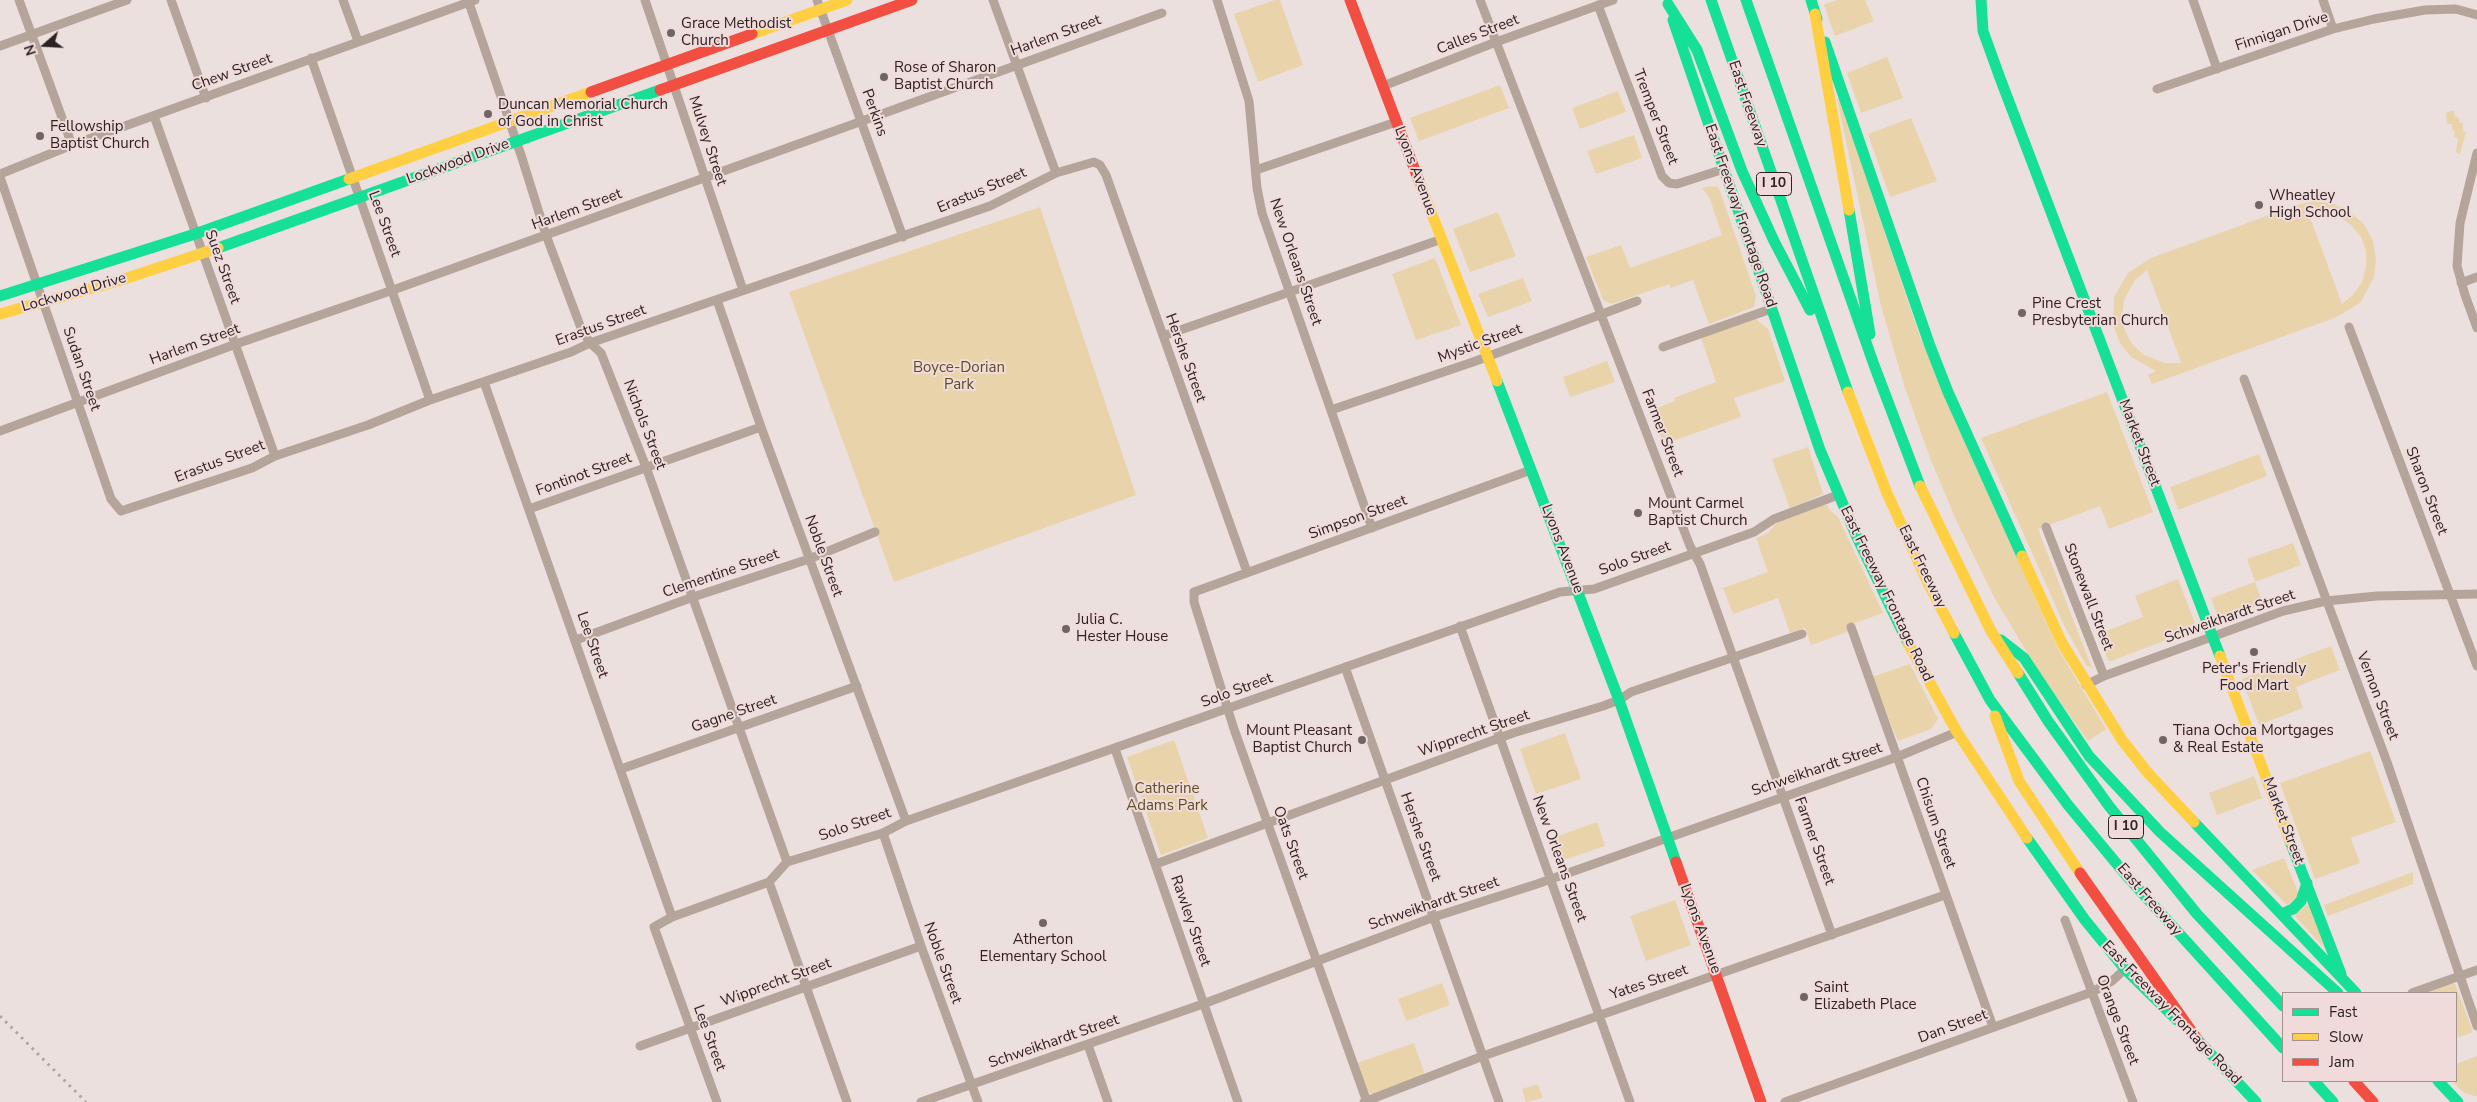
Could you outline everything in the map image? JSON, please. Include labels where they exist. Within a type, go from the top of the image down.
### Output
[{"type":"main road","name":"Lockwood Drive","points":[[0,296],[195,234],[666,64],[818,5],[847,0]]},
{"type":"main road","name":"Lockwood Drive","points":[[0,314],[202,254],[912,0]]},
{"type":"main road","name":"Lyons Avenue","points":[[1350,0],[1619,700],[1761,1102]]},
{"type":"main road","name":"East Freeway","points":[[1711,0],[1838,368],[1887,493],[1928,582],[1990,700],[2068,805],[2114,861],[2282,1047]]},
{"type":"main road","name":"East Freeway","points":[[1746,0],[1874,365],[1934,518],[1991,631],[2048,721],[2108,806],[2197,914],[2282,1005]]},
{"type":"main road","points":[[1811,0],[1930,346],[1948,392],[2053,625],[2086,685],[2122,740],[2148,773],[2355,992]]},
{"type":"main road","name":"Market Street","points":[[1981,0],[1983,31],[1993,59],[2343,980]]},
{"type":"main road","points":[[1667,2],[1697,50],[1742,171],[1838,368]]},
{"type":"main road","name":"East Freeway Frontage Road","points":[[1667,2],[1771,309],[1838,494],[1915,658],[1957,732],[2044,865],[2085,920],[2125,969],[2197,1039],[2256,1102]]},
{"type":"main road","points":[[1816,14],[1864,288],[1874,365]]},
{"type":"main road","points":[[1991,631],[2024,658],[2089,756],[2160,832],[2337,992]]},
{"type":"main road","points":[[1990,700],[2019,782],[2073,863],[2197,1039]]},
{"type":"main road","name":"Market Street","points":[[2281,914],[2293,909],[2301,901],[2307,883]]},
{"type":"main road","points":[[2315,1082],[2333,1102]]},
{"type":"main road","points":[[2355,1082],[2374,1102]]},
{"type":"main road","points":[[2439,1082],[2458,1102]]},
{"type":"street","points":[[19,0],[72,145]]},
{"type":"street","points":[[0,46],[127,0]]},
{"type":"street","points":[[170,0],[206,98]]},
{"type":"street","points":[[343,0],[358,41]]},
{"type":"street","name":"Mulvey Street","points":[[645,0],[743,290]]},
{"type":"street","points":[[993,0],[1056,173]]},
{"type":"street","name":"New Orleans Street","points":[[1217,0],[1249,101],[1257,188],[1262,213],[1372,528]]},
{"type":"street","name":"Farmer Street","points":[[1480,0],[1734,658],[1832,935]]},
{"type":"street","name":"Calles Street","points":[[1383,86],[1496,42],[1613,0]]},
{"type":"street","points":[[2193,0],[2216,69]]},
{"type":"street","points":[[2323,0],[2333,29]]},
{"type":"street","name":"Chew Street","points":[[0,176],[72,145],[472,1]]},
{"type":"street","name":"Nichols Street","points":[[472,1],[546,235],[581,328],[590,343],[601,353],[646,467],[787,862]]},
{"type":"street","name":"Finnigan Drive","points":[[2157,89],[2333,29],[2454,4],[2477,15]]},
{"type":"street","name":"Perkins","points":[[818,5],[903,237]]},
{"type":"street","name":"Tremper Street","points":[[1598,6],[1662,176],[1669,182],[1677,184],[1724,169]]},
{"type":"street","name":"Harlem Street","points":[[0,430],[1162,13]]},
{"type":"street","name":"Lee Street","points":[[311,58],[430,400]]},
{"type":"street","name":"Suez Street","points":[[154,116],[275,456]]},
{"type":"street","points":[[1256,170],[1396,122]]},
{"type":"street","points":[[2477,153],[2460,223],[2457,266],[2477,328]]},
{"type":"street","name":"Erastus Street","points":[[121,511],[252,468],[275,456],[368,425],[430,400],[590,343],[990,206],[1056,173],[1089,162]]},
{"type":"street","name":"Hershe Street","points":[[1089,162],[1100,165],[1106,175],[1247,572]]},
{"type":"street","name":"Sudan Street","points":[[0,176],[111,498],[121,511]]},
{"type":"street","points":[[1163,336],[1442,239]]},
{"type":"street","points":[[2461,283],[2477,277]]},
{"type":"street","name":"Noble Street","points":[[717,300],[761,427],[906,821]]},
{"type":"street","name":"Mystic Street","points":[[1331,410],[1488,356],[1637,301]]},
{"type":"street","points":[[1663,346],[1771,309]]},
{"type":"street","name":"Sharon Street","points":[[2349,327],[2477,666]]},
{"type":"street","name":"Vernon Street","points":[[2244,379],[2387,762],[2477,1026]]},
{"type":"street","name":"Lee Street","points":[[484,382],[672,917],[654,927],[717,1102]]},
{"type":"street","name":"Fontinot Street","points":[[530,509],[761,427]]},
{"type":"street","name":"Simpson Street","points":[[1194,592],[1531,470]]},
{"type":"street","name":"Solo Street","points":[[787,862],[883,833],[906,821],[1560,592],[1594,589],[1754,532],[1774,519],[1838,494]]},
{"type":"street","name":"Stonewall Street","points":[[2046,527],[2104,676]]},
{"type":"street","name":"Clementine Street","points":[[576,640],[693,597],[809,559],[875,532]]},
{"type":"street","name":"Oats Street","points":[[1194,592],[1194,602],[1228,709],[1366,1102]]},
{"type":"street","name":"Schweikhardt Street","points":[[2086,685],[2104,676],[2283,611],[2326,601],[2377,596],[2477,594]]},
{"type":"street","name":"New Orleans Street","points":[[1460,626],[1630,1102]]},
{"type":"street","name":"Chisum Street","points":[[1851,627],[1993,1027]]},
{"type":"street","name":"Wipprecht Street","points":[[1156,864],[1500,738],[1619,700],[1631,692],[1802,634]]},
{"type":"street","name":"Hershe Street","points":[[1345,667],[1499,1102]]},
{"type":"street","name":"Gagne Street","points":[[621,769],[857,686]]},
{"type":"street","name":"Schweikhardt Street","points":[[921,1102],[1203,1004],[1434,917],[1897,757],[1957,732]]},
{"type":"street","name":"Rawley Street","points":[[1115,749],[1238,1102]]},
{"type":"street","name":"Noble Street","points":[[883,833],[921,946],[978,1102]]},
{"type":"street","points":[[672,917],[769,882],[787,862]]},
{"type":"street","points":[[769,882],[847,1102]]},
{"type":"street","name":"Yates Street","points":[[1366,1102],[1483,1056],[1945,895]]},
{"type":"street","name":"Orange Street","points":[[2065,920],[2133,1102]]},
{"type":"street","name":"Wipprecht Street","points":[[640,1046],[921,946]]},
{"type":"street","name":"Dan Street","points":[[1785,1102],[2092,992],[2112,981],[2125,969]]},
{"type":"street","points":[[2415,992],[2477,970]]},
{"type":"street","points":[[1088,1045],[1108,1102]]},
{"type":"green space","points":[[1280,0],[1303,65],[1258,82],[1234,14]]},
{"type":"green space","points":[[1837,0],[1865,0],[1874,21],[1835,36],[1824,5]]},
{"type":"green space","points":[[1887,57],[1903,98],[1861,113],[1847,73]]},
{"type":"green space","points":[[1500,85],[1509,108],[1419,141],[1410,118]]},
{"type":"green space","points":[[1618,91],[1626,112],[1580,129],[1572,108]]},
{"type":"green space","points":[[1839,98],[1919,334],[1946,399],[2057,647],[2106,729],[2088,741],[2040,674],[1995,599],[1957,522],[1930,458],[1905,388],[1881,306],[1837,99]]},
{"type":"green space","points":[[2454,110],[2455,117],[2458,116],[2460,123],[2463,123],[2463,131],[2466,132],[2460,154],[2456,152],[2458,138],[2454,137],[2455,131],[2452,130],[2452,124],[2447,124],[2446,113]]},
{"type":"green space","points":[[1911,118],[1937,181],[1890,197],[1868,134]]},
{"type":"green space","points":[[1634,135],[1642,158],[1596,174],[1587,151]]},
{"type":"green space","points":[[1718,187],[1720,191],[1756,296],[1754,307],[1709,324],[1693,280],[1671,288],[1669,284],[1612,304],[1603,300],[1586,257],[1621,245],[1630,268],[1722,235],[1710,199],[1702,188]]},
{"type":"green space","points":[[2315,201],[2334,204],[2350,212],[2364,224],[2373,241],[2376,259],[2374,277],[2361,302],[2337,317],[2152,384],[2148,375],[2156,371],[2131,357],[2120,343],[2113,325],[2114,297],[2128,273],[2151,258],[2297,205]],"holes":[[[2323,211],[2338,216],[2351,225],[2361,237],[2366,251],[2366,267],[2362,282],[2353,295],[2342,304],[2308,212]],[[2147,270],[2181,362],[2180,363],[2165,363],[2144,355],[2132,344],[2125,331],[2122,316],[2124,300],[2135,280]]]},
{"type":"green space","name":"Boyce-Dorian Park","points":[[1040,207],[1136,495],[894,582],[789,292]]},
{"type":"green space","points":[[1498,212],[1516,256],[1470,272],[1453,229]]},
{"type":"green space","points":[[1435,258],[1461,325],[1416,340],[1392,274]]},
{"type":"green space","points":[[1523,278],[1532,301],[1488,317],[1478,294]]},
{"type":"green space","points":[[1756,319],[1768,329],[1785,381],[1734,398],[1741,417],[1664,444],[1651,410],[1675,401],[1674,398],[1716,382],[1701,338]]},
{"type":"green space","points":[[1607,361],[1615,382],[1570,397],[1563,377]]},
{"type":"green space","points":[[2107,392],[2153,512],[2109,529],[2100,506],[2038,529],[2092,668],[2086,665],[2065,627],[1981,438]]},
{"type":"green space","points":[[1808,447],[1823,494],[1790,509],[1772,459]]},
{"type":"green space","points":[[2259,454],[2267,476],[2178,510],[2170,487]]},
{"type":"green space","points":[[1827,505],[1838,517],[1883,613],[1850,625],[1847,632],[1811,645],[1805,628],[1790,633],[1778,598],[1733,614],[1723,588],[1768,572],[1756,538],[1768,533],[1778,522]]},
{"type":"green space","points":[[2293,543],[2301,565],[2255,582],[2247,559]]},
{"type":"green space","points":[[2178,579],[2196,626],[2195,629],[2111,661],[2108,660],[2098,634],[2143,617],[2135,596]]},
{"type":"green space","points":[[2255,582],[2263,604],[2219,620],[2211,598]]},
{"type":"green space","points":[[2331,646],[2340,670],[2296,687],[2303,708],[2259,725],[2242,679]]},
{"type":"green space","points":[[1910,664],[1938,719],[1931,729],[1898,741],[1872,677]]},
{"type":"green space","points":[[1565,733],[1581,779],[1536,794],[1520,749]]},
{"type":"green space","name":"Catherine Adams Park","points":[[1174,740],[1208,838],[1161,855],[1127,757]]},
{"type":"green space","points":[[2370,751],[2396,822],[2351,838],[2360,863],[2315,879],[2280,783]]},
{"type":"green space","points":[[2254,776],[2262,798],[2217,815],[2209,793]]},
{"type":"green space","points":[[1597,822],[1605,846],[1558,862],[1550,839]]},
{"type":"green space","points":[[2284,858],[2298,892],[2298,897],[2287,905],[2252,870]]},
{"type":"green space","points":[[2413,872],[2413,884],[2328,916],[2324,905]]},
{"type":"green space","points":[[1675,900],[1691,945],[1646,961],[1630,916]]},
{"type":"green space","points":[[2311,902],[2328,952],[2294,915]]},
{"type":"green space","points":[[1442,983],[1450,1005],[1406,1021],[1398,999]]},
{"type":"green space","points":[[2455,984],[2473,1032],[2457,1038],[2457,992],[2427,992]]},
{"type":"green space","points":[[1414,1043],[1425,1075],[1372,1094],[1368,1092],[1357,1063]]},
{"type":"green space","points":[[2477,1056],[2477,1096],[2463,1092],[2453,1082],[2457,1082],[2457,1064]]},
{"type":"green space","points":[[1538,1084],[1543,1098],[1526,1102],[1522,1089]]},
{"type":"railway","points":[[0,1016],[86,1102]]},
{"type":"traffic: fast","points":[[1711,0],[1848,392]]},
{"type":"traffic: fast","points":[[1746,0],[1874,365],[1920,486]]},
{"type":"traffic: fast","points":[[1811,0],[1817,19]]},
{"type":"traffic: fast","points":[[1981,0],[1983,31],[2000,78],[2220,656]]},
{"type":"traffic: fast","points":[[1668,4],[1697,50],[1742,171],[1774,241],[1810,310]]},
{"type":"traffic: fast","points":[[1673,20],[1820,450],[1856,535],[1908,643]]},
{"type":"traffic: fast","points":[[1825,42],[1930,346],[1948,392],[2022,556]]},
{"type":"traffic: fast","points":[[218,248],[660,90]]},
{"type":"traffic: fast","points":[[0,296],[195,234],[349,179]]},
{"type":"traffic: fast","points":[[1849,210],[1870,334]]},
{"type":"traffic: fast","points":[[1497,381],[1619,700],[1676,862]]},
{"type":"traffic: fast","points":[[1954,633],[1990,700],[2068,805],[2126,875],[2282,1047]]},
{"type":"traffic: fast","points":[[2001,640],[2024,658],[2089,756],[2160,832],[2337,992]]},
{"type":"traffic: fast","points":[[2018,673],[2048,721],[2109,806],[2197,914],[2282,1005]]},
{"type":"traffic: fast","points":[[2194,822],[2355,992]]},
{"type":"traffic: fast","points":[[2027,838],[2085,920],[2125,969],[2177,1020]]},
{"type":"traffic: fast","points":[[2290,841],[2341,974]]},
{"type":"traffic: fast","points":[[2281,914],[2293,909],[2301,901],[2307,883]]},
{"type":"traffic: fast","points":[[2192,1034],[2256,1102]]},
{"type":"traffic: fast","points":[[2315,1082],[2333,1102]]},
{"type":"traffic: fast","points":[[2439,1082],[2458,1102]]},
{"type":"traffic: slow","points":[[752,34],[847,0]]},
{"type":"traffic: slow","points":[[1815,14],[1849,210]]},
{"type":"traffic: slow","points":[[349,179],[591,92]]},
{"type":"traffic: slow","points":[[1419,181],[1497,381]]},
{"type":"traffic: slow","points":[[0,314],[118,281],[218,248]]},
{"type":"traffic: slow","points":[[1848,392],[1887,493],[1928,583],[1954,633]]},
{"type":"traffic: slow","points":[[1920,486],[1991,631],[2018,673]]},
{"type":"traffic: slow","points":[[2022,556],[2062,643],[2122,740],[2148,773],[2194,822]]},
{"type":"traffic: slow","points":[[1908,643],[1957,732],[2027,838]]},
{"type":"traffic: slow","points":[[2220,656],[2290,841]]},
{"type":"traffic: slow","points":[[1995,716],[2019,781],[2080,873]]},
{"type":"traffic: jam","points":[[660,90],[912,0]]},
{"type":"traffic: jam","points":[[1350,0],[1419,181]]},
{"type":"traffic: jam","points":[[591,92],[752,34]]},
{"type":"traffic: jam","points":[[1676,862],[1761,1102]]},
{"type":"traffic: jam","points":[[2080,873],[2197,1039]]},
{"type":"traffic: jam","points":[[2355,1082],[2373,1102]]},
{"type":"place","name":"Grace Methodist Church","points":[[671,33]]},
{"type":"place","name":"Rose of Sharon Baptist Church","points":[[884,77]]},
{"type":"place","name":"Duncan Memorial Church of God in Christ","points":[[488,114]]},
{"type":"place","name":"Fellowship Baptist Church","points":[[40,136]]},
{"type":"place","name":"Wheatley High School","points":[[2259,205]]},
{"type":"place","name":"Pine Crest Presbyterian Church","points":[[2022,313]]},
{"type":"place","name":"Mount Carmel Baptist Church","points":[[1638,513]]},
{"type":"place","name":"Julia C. Hester House","points":[[1066,629]]},
{"type":"place","name":"Peter's Friendly Food Mart","points":[[2254,652]]},
{"type":"place","name":"Mount Pleasant Baptist Church","points":[[1362,740]]},
{"type":"place","name":"Tiana Ochoa Mortgages & Real Estate","points":[[2163,740]]},
{"type":"place","name":"Atherton Elementary School","points":[[1043,923]]},
{"type":"place","name":"Saint Elizabeth Place","points":[[1804,997]]}]
